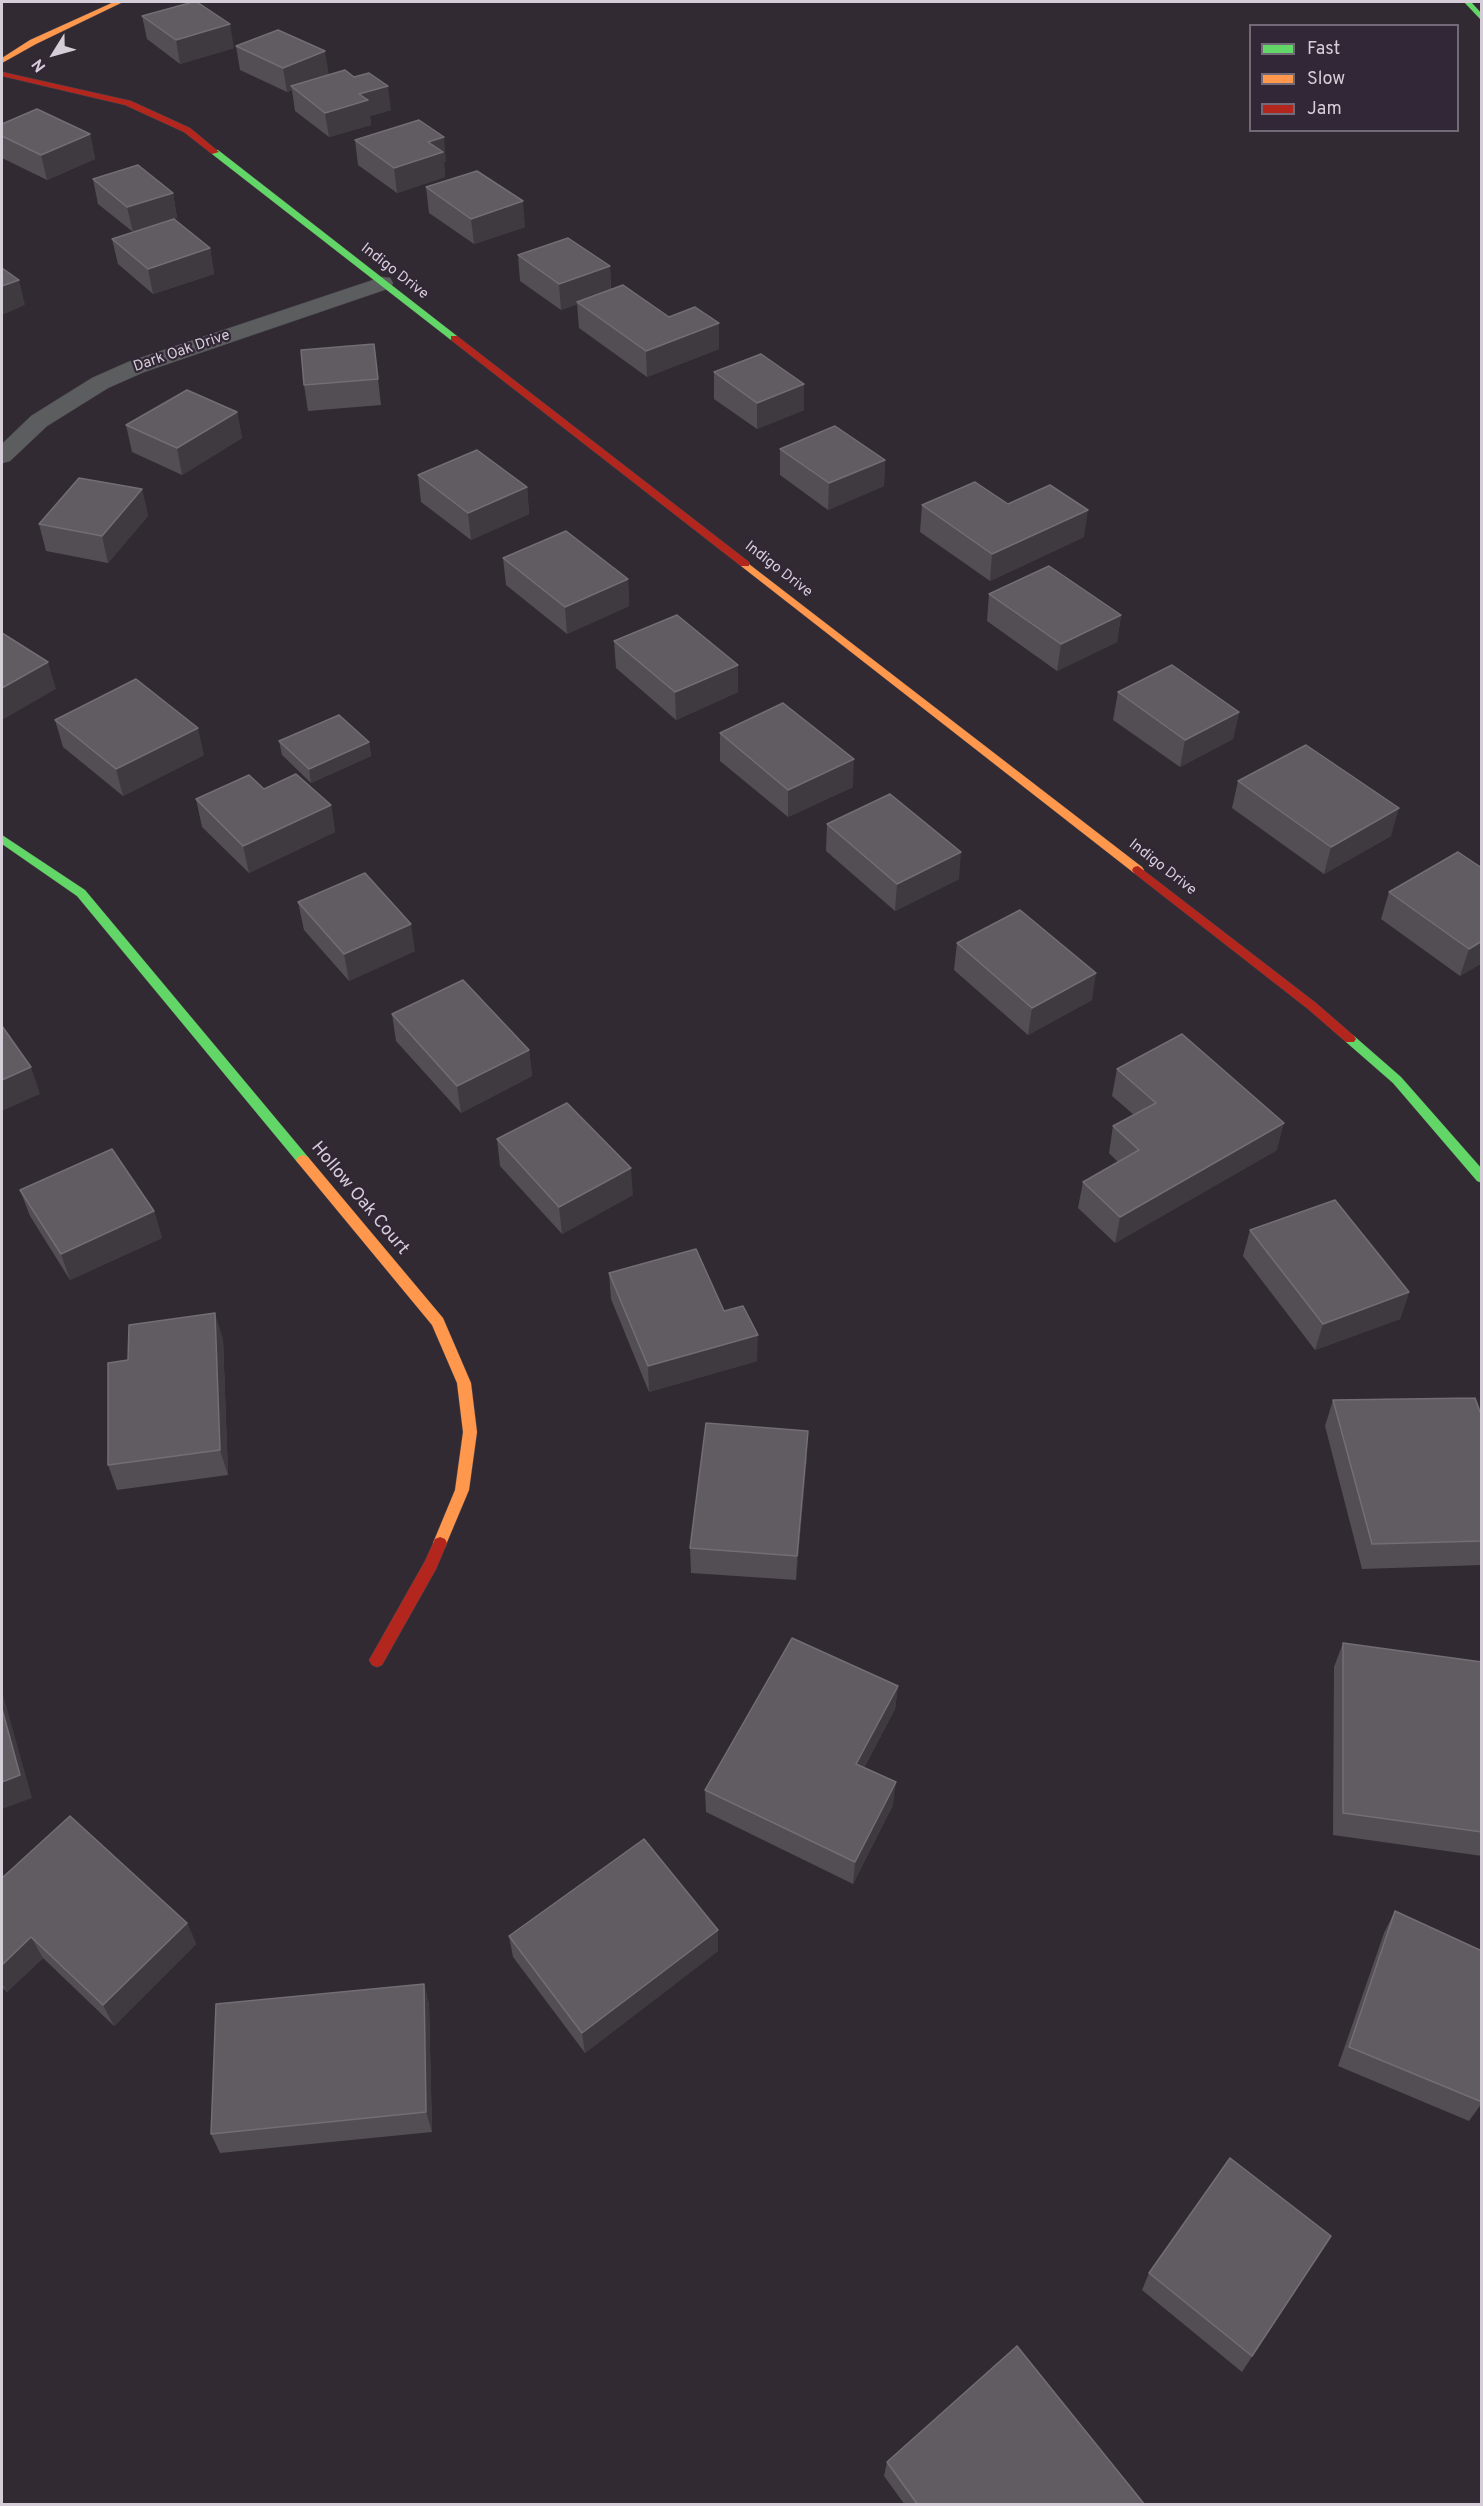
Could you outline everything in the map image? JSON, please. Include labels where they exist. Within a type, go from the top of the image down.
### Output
[{"type":"street","points":[[2,61],[33,42],[119,2]]},
{"type":"street","points":[[1467,2],[1482,19]]},
{"type":"street","name":"Indigo Drive","points":[[2,74],[128,103],[187,130],[1312,1006],[1397,1080],[1482,1178]]},
{"type":"street","name":"Dark Oak Drive","points":[[2,456],[39,421],[100,383],[136,367],[382,283]]},
{"type":"street","name":"Hollow Oak Court","points":[[2,839],[81,893],[438,1322],[464,1383],[470,1432],[462,1490],[431,1563],[377,1660]]},
{"type":"building","points":[[197,2],[230,24],[176,40],[142,16]]},
{"type":"building","points":[[278,30],[325,51],[283,68],[236,46]]},
{"type":"building","points":[[345,70],[354,77],[369,73],[388,86],[359,94],[368,100],[325,113],[291,86]]},
{"type":"building","points":[[37,109],[90,134],[41,155],[2,136],[2,124]]},
{"type":"building","points":[[419,120],[444,137],[428,142],[443,152],[394,168],[355,140]]},
{"type":"building","points":[[138,165],[173,193],[127,207],[93,179]]},
{"type":"building","points":[[477,171],[523,201],[471,219],[426,187]]},
{"type":"building","points":[[174,219],[210,248],[148,269],[112,239]]},
{"type":"building","points":[[568,238],[610,266],[559,284],[518,255]]},
{"type":"building","points":[[2,268],[19,280],[2,286]]},
{"type":"building","points":[[623,285],[669,317],[695,307],[719,323],[646,351],[577,302]]},
{"type":"building","points":[[374,344],[378,379],[304,385],[301,350]]},
{"type":"building","points":[[761,354],[804,384],[757,403],[714,372]]},
{"type":"building","points":[[187,390],[237,412],[177,448],[126,425]]},
{"type":"building","points":[[835,426],[885,460],[829,483],[780,449]]},
{"type":"building","points":[[477,450],[527,487],[468,513],[418,475]]},
{"type":"building","points":[[79,478],[142,489],[102,536],[39,524]]},
{"type":"building","points":[[975,482],[1008,504],[1050,485],[1088,510],[992,554],[922,505]]},
{"type":"building","points":[[566,531],[628,579],[565,607],[503,558]]},
{"type":"building","points":[[1049,566],[1121,615],[1061,644],[989,594]]},
{"type":"building","points":[[677,615],[738,665],[675,692],[614,641]]},
{"type":"building","points":[[2,633],[48,662],[2,688]]},
{"type":"building","points":[[1172,665],[1239,712],[1185,740],[1118,692]]},
{"type":"building","points":[[136,679],[198,728],[116,769],[55,720]]},
{"type":"building","points":[[783,703],[854,759],[788,790],[720,733]]},
{"type":"building","points":[[339,715],[369,742],[309,769],[279,741]]},
{"type":"building","points":[[1306,745],[1399,808],[1331,847],[1238,781]]},
{"type":"building","points":[[296,774],[331,805],[243,846],[196,799],[249,775],[264,789]]},
{"type":"building","points":[[890,794],[961,852],[897,884],[827,824]]},
{"type":"building","points":[[1458,852],[1482,868],[1482,941],[1469,949],[1389,892]]},
{"type":"building","points":[[365,873],[411,924],[344,954],[298,902]]},
{"type":"building","points":[[1020,910],[1096,973],[1032,1008],[957,943]]},
{"type":"building","points":[[463,980],[529,1050],[457,1086],[392,1014]]},
{"type":"building","points":[[2,1026],[31,1067],[2,1080]]},
{"type":"building","points":[[1182,1034],[1284,1123],[1120,1217],[1083,1182],[1139,1150],[1113,1126],[1156,1103],[1117,1069]]},
{"type":"building","points":[[567,1103],[631,1168],[559,1207],[497,1139]]},
{"type":"building","points":[[112,1149],[154,1211],[61,1254],[20,1190]]},
{"type":"building","points":[[1335,1200],[1409,1292],[1323,1324],[1250,1230]]},
{"type":"building","points":[[696,1249],[724,1311],[743,1306],[758,1335],[648,1366],[609,1273]]},
{"type":"building","points":[[215,1313],[220,1450],[108,1465],[108,1363],[128,1360],[129,1325]]},
{"type":"building","points":[[1475,1398],[1482,1417],[1482,1541],[1372,1544],[1333,1400]]},
{"type":"building","points":[[706,1423],[808,1431],[797,1556],[690,1548]]},
{"type":"building","points":[[792,1638],[898,1686],[856,1764],[896,1782],[855,1862],[705,1790]]},
{"type":"building","points":[[1343,1643],[1482,1662],[1482,1832],[1343,1813]]},
{"type":"building","points":[[2,1709],[20,1775],[2,1782]]},
{"type":"building","points":[[70,1816],[187,1923],[103,2005],[31,1937],[2,1965],[2,1878]]},
{"type":"building","points":[[644,1839],[718,1930],[582,2033],[509,1936]]},
{"type":"building","points":[[1395,1911],[1482,1951],[1482,2102],[1349,2047]]},
{"type":"building","points":[[424,1984],[426,2112],[211,2134],[216,2004]]},
{"type":"building","points":[[1230,2158],[1331,2236],[1252,2356],[1149,2273]]},
{"type":"building","points":[[1017,2346],[1145,2505],[918,2505],[887,2462]]},
{"type":"traffic: fast","points":[[1467,2],[1482,19]]},
{"type":"traffic: fast","points":[[215,152],[454,338]]},
{"type":"traffic: fast","points":[[2,839],[81,893],[303,1160]]},
{"type":"traffic: fast","points":[[1350,1039],[1397,1080],[1482,1178]]},
{"type":"traffic: slow","points":[[2,61],[33,42],[119,2]]},
{"type":"traffic: slow","points":[[745,564],[1138,870]]},
{"type":"traffic: slow","points":[[303,1160],[438,1322],[464,1383],[470,1432],[462,1490],[440,1543]]},
{"type":"traffic: jam","points":[[2,74],[128,103],[187,130],[215,152]]},
{"type":"traffic: jam","points":[[454,338],[745,564]]},
{"type":"traffic: jam","points":[[1138,870],[1312,1006],[1350,1039]]},
{"type":"traffic: jam","points":[[377,1660],[431,1564],[440,1543]]}]
